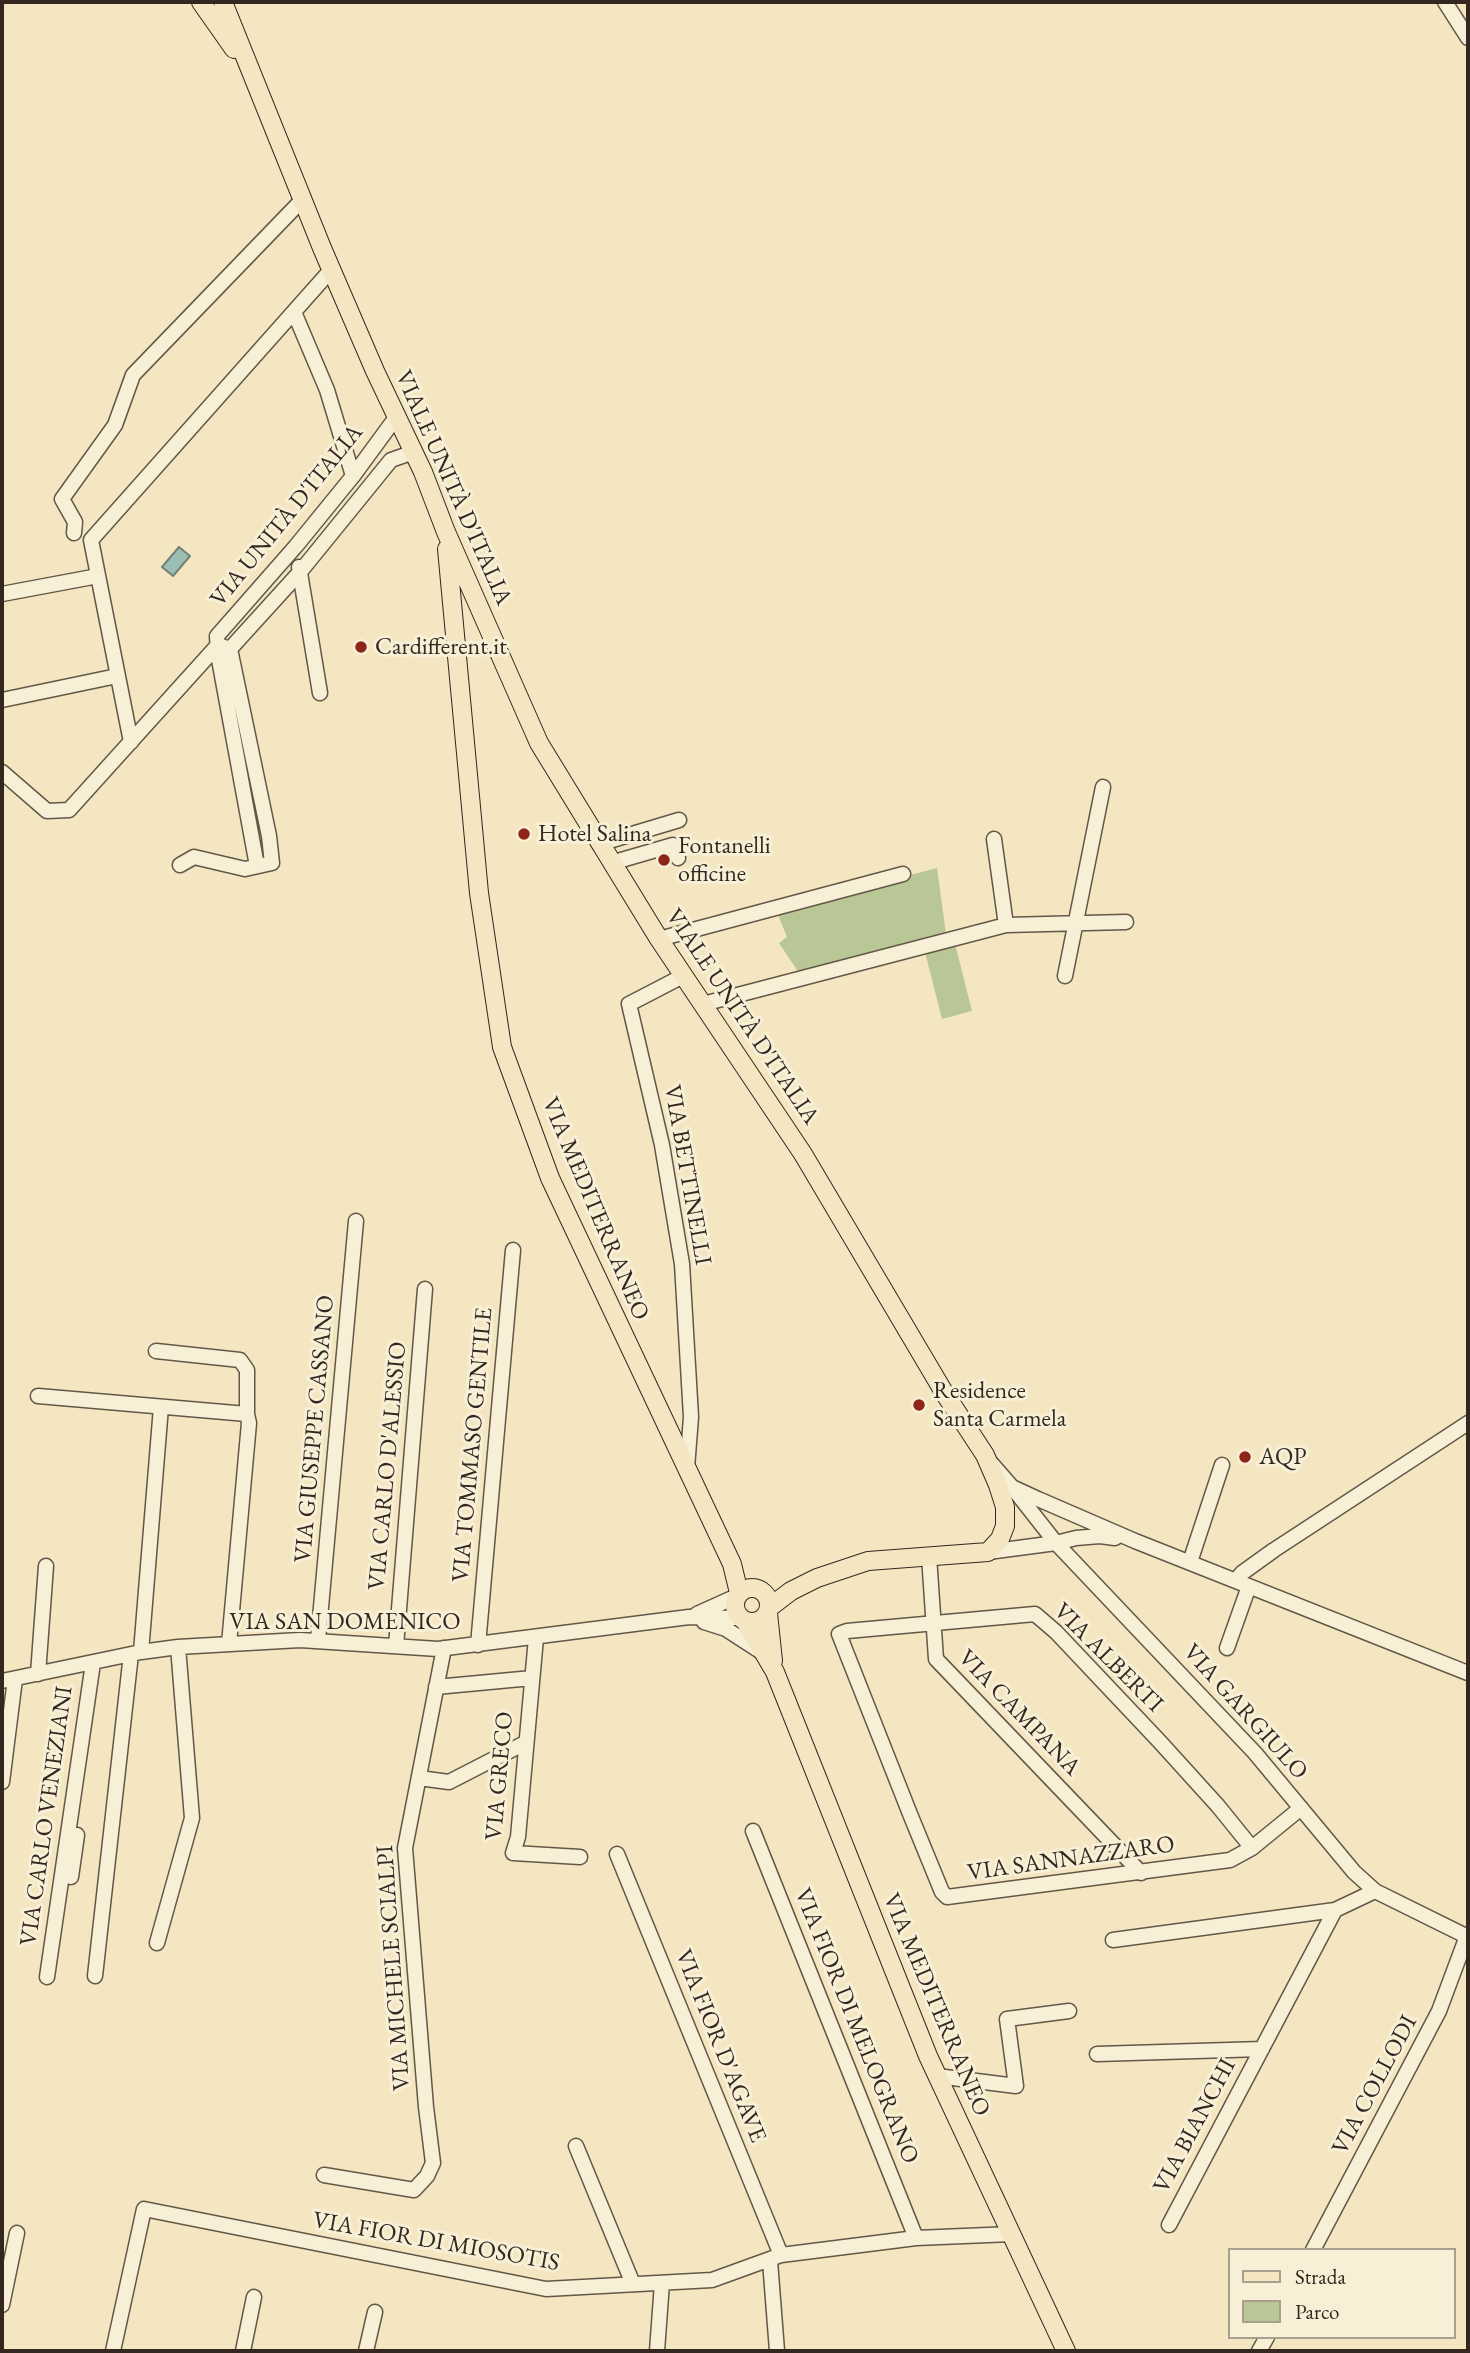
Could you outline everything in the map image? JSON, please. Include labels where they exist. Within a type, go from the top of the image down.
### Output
[{"type":"main road","name":"VIALE UNITÀ D'ITALIA","points":[[201,2],[252,76]]},
{"type":"main road","name":"VIALE UNITÀ D'ITALIA","points":[[223,2],[331,270],[414,452],[446,532],[539,743],[659,939],[803,1154],[945,1395],[985,1455],[1005,1507],[1005,1526],[1000,1539],[988,1552]]},
{"type":"main road","name":"VIA MEDITERRANEO","points":[[446,532],[479,893],[502,1047],[550,1178],[732,1564],[738,1595]]},
{"type":"main road","points":[[454,621],[466,608],[480,609]]},
{"type":"main road","points":[[743,1620],[761,1620],[790,1591],[868,1561],[988,1552]]},
{"type":"main road","points":[[749,1588],[760,1589],[768,1597],[775,1672],[735,1608],[738,1595],[749,1588]]},
{"type":"main road","name":"VIA MEDITERRANEO","points":[[775,1672],[937,2076],[1066,2351]]},
{"type":"street","points":[[1445,2],[1468,38]]},
{"type":"street","points":[[74,533],[75,522],[62,499],[115,425],[133,375],[303,200]]},
{"type":"street","points":[[131,742],[91,540],[331,270]]},
{"type":"street","points":[[294,312],[327,390],[353,476]]},
{"type":"street","name":"VIA UNITÀ D'ITALIA","points":[[224,647],[217,636],[296,546],[397,416]]},
{"type":"street","points":[[2,772],[47,811],[69,810],[131,742],[300,572],[391,460],[414,452]]},
{"type":"street","points":[[296,546],[320,693]]},
{"type":"street","points":[[2,594],[98,576]]},
{"type":"street","points":[[180,865],[194,857],[245,869],[261,866],[224,647]]},
{"type":"street","points":[[2,700],[117,676]]},
{"type":"street","points":[[1065,976],[1103,788]]},
{"type":"street","points":[[599,844],[679,820]]},
{"type":"street","points":[[994,839],[1006,925]]},
{"type":"street","points":[[611,863],[673,845],[678,858]]},
{"type":"street","points":[[659,939],[903,874]]},
{"type":"street","points":[[703,1004],[1006,925],[1126,922]]},
{"type":"street","name":"VIA BETTINELLI","points":[[683,976],[629,1004],[662,1145],[682,1264],[691,1417],[687,1471]]},
{"type":"street","name":"VIA GIUSEPPE CASSANO","points":[[318,1640],[356,1221]]},
{"type":"street","name":"VIA TOMMASO GENTILE","points":[[478,1645],[513,1250]]},
{"type":"street","name":"VIA CARLO D'ALESSIO","points":[[396,1646],[425,1289]]},
{"type":"street","points":[[156,1351],[240,1360],[247,1370],[249,1423],[229,1644]]},
{"type":"street","points":[[38,1396],[247,1414]]},
{"type":"street","points":[[95,1976],[136,1653],[161,1407]]},
{"type":"street","points":[[669,1431],[691,1417]]},
{"type":"street","points":[[1227,1648],[1243,1583],[1242,1573],[1468,1423]]},
{"type":"street","name":"VIA GARGIULO","points":[[985,1455],[1056,1543],[1255,1752],[1354,1872],[1376,1891],[1467,1937]]},
{"type":"street","points":[[1190,1562],[1222,1465]]},
{"type":"street","points":[[1012,1487],[1135,1541],[1468,1674]]},
{"type":"street","points":[[988,1552],[1100,1536],[1135,1541]]},
{"type":"street","name":"VIA CAMPANA","points":[[929,1556],[936,1659],[1141,1873]]},
{"type":"street","points":[[38,1674],[46,1566]]},
{"type":"street","name":"VIA SAN DOMENICO","points":[[689,1617],[738,1595]]},
{"type":"street","name":"VIA ALBERTI","points":[[839,1634],[847,1631],[1035,1614],[1219,1806],[1252,1848]]},
{"type":"street","points":[[689,1617],[726,1629],[763,1653]]},
{"type":"street","name":"VIA SAN DOMENICO","points":[[8,1680],[136,1653],[178,1647],[318,1640],[444,1648],[689,1617],[743,1620]]},
{"type":"street","name":"VIA SANNAZZARO","points":[[839,1634],[930,1863],[942,1892],[947,1897],[1230,1860],[1252,1848],[1301,1808]]},
{"type":"street","name":"VIA GRECO","points":[[536,1638],[517,1838],[513,1853],[580,1857]]},
{"type":"street","points":[[156,1943],[192,1818],[178,1647]]},
{"type":"street","name":"VIA MICHELE SCIALPI","points":[[324,2175],[414,2190],[427,2176],[433,2163],[405,1848],[444,1648]]},
{"type":"street","points":[[71,1877],[98,1662]]},
{"type":"street","name":"VIA CARLO VENEZIANI","points":[[47,1977],[98,1662]]},
{"type":"street","points":[[436,1688],[532,1678]]},
{"type":"street","points":[[2,1782],[8,1680]]},
{"type":"street","points":[[419,1778],[449,1782],[525,1743]]},
{"type":"street","name":"VIA FIOR DI MELOGRANO","points":[[753,1831],[916,2238]]},
{"type":"street","name":"VIA FIOR D'AGAVE","points":[[617,1854],[776,2258],[777,2351]]},
{"type":"street","points":[[1113,1940],[1335,1910],[1376,1891]]},
{"type":"street","name":"VIA BIANCHI","points":[[1169,2224],[1335,1910]]},
{"type":"street","name":"VIA COLLODI","points":[[1314,2248],[1439,2011],[1467,1937]]},
{"type":"street","points":[[937,2076],[1016,2086],[1007,2019],[1069,2011]]},
{"type":"street","name":"VIA BIANCHI","points":[[1097,2054],[1262,2049]]},
{"type":"street","points":[[576,2146],[633,2284]]},
{"type":"street","name":"VIA FIOR DI MIOSOTIS","points":[[113,2351],[144,2208],[546,2289],[712,2280],[776,2258],[916,2238],[1012,2234]]},
{"type":"street","points":[[2,2305],[17,2233]]},
{"type":"street","points":[[657,2351],[662,2283]]},
{"type":"street","points":[[243,2351],[254,2297]]},
{"type":"street","points":[[366,2351],[374,2312]]},
{"type":"green space","points":[[937,868],[946,934],[799,973],[779,943],[787,937],[776,910]]},
{"type":"green space","points":[[955,944],[972,1011],[942,1019],[925,952]]},
{"type":"water","points":[[179,547],[190,556],[173,576],[162,567]]},
{"type":"place","name":"Cardifferent.it","points":[[361,647]]},
{"type":"place","name":"Hotel Salina","points":[[524,834]]},
{"type":"place","name":"Fontanelli officine","points":[[664,860]]},
{"type":"place","name":"Residence Santa Carmela","points":[[919,1405]]},
{"type":"place","name":"AQP","points":[[1245,1457]]}]
